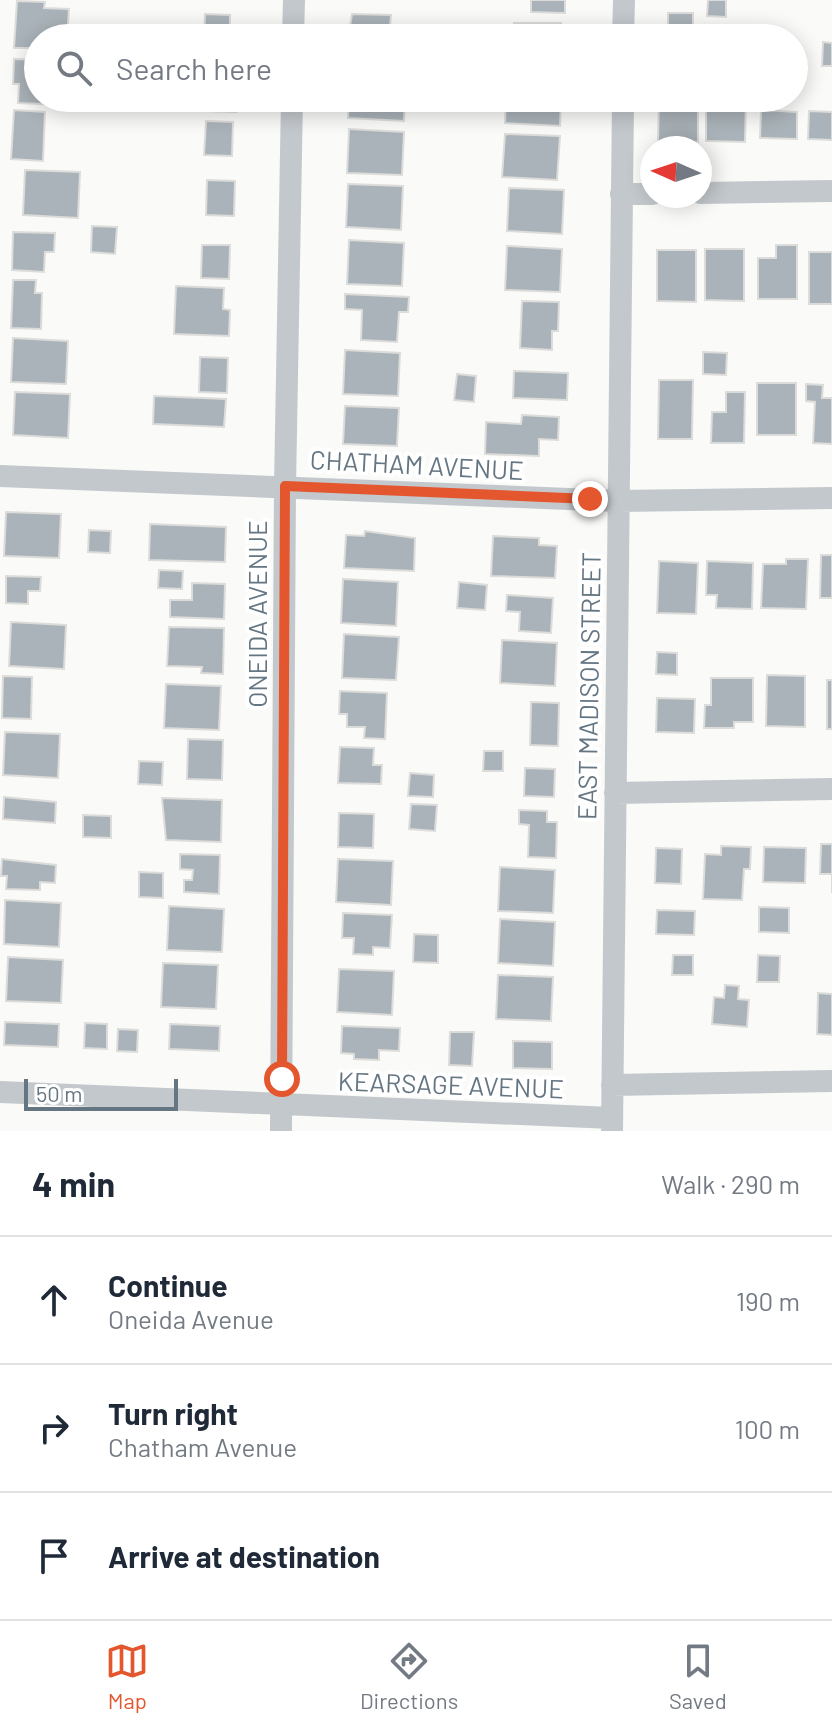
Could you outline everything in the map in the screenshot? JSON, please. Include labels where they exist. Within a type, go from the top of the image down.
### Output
[{"type":"street","points":[[293,24],[294,0]]},
{"type":"street","points":[[623,24],[624,0]]},
{"type":"street","name":"ONEIDA AVENUE","points":[[281,1131],[285,486],[292,112]]},
{"type":"street","name":"EAST MADISON STREET","points":[[612,1125],[623,112]]},
{"type":"street","points":[[712,193],[832,191]]},
{"type":"street","points":[[621,194],[640,194]]},
{"type":"street","name":"CHATHAM AVENUE","points":[[0,476],[618,501],[832,498]]},
{"type":"street","points":[[615,793],[832,789]]},
{"type":"street","points":[[612,1085],[832,1081]]},
{"type":"street","name":"KEARSAGE AVENUE","points":[[0,1092],[281,1104],[612,1125]]},
{"type":"building","points":[[531,0],[565,0],[565,13],[531,12]]},
{"type":"building","points":[[708,0],[726,0],[726,17],[707,16]]},
{"type":"building","points":[[17,1],[45,2],[44,8],[69,9],[68,24],[24,24],[24,48],[14,48]]},
{"type":"building","points":[[668,13],[693,13],[693,24],[668,24]]},
{"type":"building","points":[[205,14],[230,15],[230,24],[205,24]]},
{"type":"building","points":[[352,14],[391,15],[390,24],[350,24]]},
{"type":"building","points":[[514,23],[561,23],[561,24]]},
{"type":"building","points":[[823,42],[832,43],[832,66],[822,66]]},
{"type":"building","points":[[14,59],[24,59],[24,103],[18,103],[19,84],[13,84]]},
{"type":"building","points":[[14,110],[45,112],[43,161],[11,159]]},
{"type":"building","points":[[809,111],[832,112],[832,140],[808,139]]},
{"type":"building","points":[[348,112],[404,112],[404,121],[348,118]]},
{"type":"building","points":[[505,112],[560,112],[560,126],[505,123]]},
{"type":"building","points":[[659,112],[698,112],[698,136],[658,136]]},
{"type":"building","points":[[706,112],[746,112],[745,142],[712,141],[712,136],[706,136]]},
{"type":"building","points":[[761,112],[797,112],[797,139],[760,138]]},
{"type":"building","points":[[206,121],[233,122],[232,156],[204,155]]},
{"type":"building","points":[[349,129],[404,132],[402,175],[347,173]]},
{"type":"building","points":[[505,134],[560,136],[557,180],[502,177]]},
{"type":"building","points":[[25,170],[80,172],[78,218],[23,215]]},
{"type":"building","points":[[207,180],[235,181],[234,216],[206,215]]},
{"type":"building","points":[[348,184],[403,186],[401,230],[346,227]]},
{"type":"building","points":[[509,188],[564,190],[562,234],[507,231]]},
{"type":"building","points":[[92,226],[117,227],[115,254],[91,252]]},
{"type":"building","points":[[13,232],[55,233],[54,252],[45,252],[44,272],[12,270]]},
{"type":"building","points":[[349,240],[404,243],[402,286],[347,284]]},
{"type":"building","points":[[202,245],[230,245],[229,279],[201,278]]},
{"type":"building","points":[[776,245],[797,245],[797,299],[758,299],[758,258],[776,258]]},
{"type":"building","points":[[507,246],[562,249],[560,292],[505,290]]},
{"type":"building","points":[[705,249],[744,249],[744,301],[705,300]]},
{"type":"building","points":[[657,250],[696,250],[696,302],[657,301]]},
{"type":"building","points":[[809,252],[832,252],[832,304],[809,304]]},
{"type":"building","points":[[13,280],[36,280],[35,293],[42,293],[41,329],[11,328]]},
{"type":"building","points":[[176,286],[224,288],[223,309],[230,310],[229,336],[174,334]]},
{"type":"building","points":[[345,294],[409,297],[408,312],[399,312],[397,342],[361,340],[362,310],[345,309]]},
{"type":"building","points":[[522,301],[559,302],[558,331],[552,331],[552,350],[520,348]]},
{"type":"building","points":[[13,338],[68,341],[66,384],[11,382]]},
{"type":"building","points":[[345,350],[400,353],[398,396],[343,394]]},
{"type":"building","points":[[703,352],[727,353],[726,375],[703,374]]},
{"type":"building","points":[[200,357],[228,358],[227,393],[199,392]]},
{"type":"building","points":[[514,371],[568,373],[567,400],[513,398]]},
{"type":"building","points":[[457,374],[476,376],[474,402],[454,400]]},
{"type":"building","points":[[659,380],[693,380],[692,439],[658,439]]},
{"type":"building","points":[[757,383],[796,383],[796,435],[757,435]]},
{"type":"building","points":[[806,384],[823,385],[822,398],[832,398],[832,444],[813,443],[815,402],[806,401]]},
{"type":"building","points":[[15,392],[70,394],[68,438],[13,435]]},
{"type":"building","points":[[726,392],[745,392],[744,443],[711,443],[712,412],[726,412]]},
{"type":"building","points":[[154,396],[226,399],[224,427],[153,424]]},
{"type":"building","points":[[345,406],[399,408],[397,446],[343,444]]},
{"type":"building","points":[[522,415],[559,417],[558,440],[539,439],[539,456],[485,454],[486,422],[521,424]]},
{"type":"building","points":[[6,512],[61,514],[59,558],[4,556]]},
{"type":"building","points":[[150,524],[226,527],[225,562],[149,560]]},
{"type":"building","points":[[89,530],[111,531],[110,553],[88,552]]},
{"type":"building","points":[[365,531],[415,538],[414,571],[344,568],[346,535],[364,536]]},
{"type":"building","points":[[493,536],[539,538],[539,545],[557,546],[555,578],[491,576]]},
{"type":"building","points":[[821,555],[832,555],[832,598],[820,598]]},
{"type":"building","points":[[786,559],[808,559],[806,609],[761,608],[763,564],[786,564]]},
{"type":"building","points":[[659,561],[698,563],[696,614],[657,613]]},
{"type":"building","points":[[707,561],[753,563],[752,609],[716,608],[717,595],[706,595]]},
{"type":"building","points":[[159,570],[183,571],[182,589],[158,588]]},
{"type":"building","points":[[6,576],[41,577],[40,591],[28,591],[28,604],[6,603]]},
{"type":"building","points":[[343,579],[398,582],[396,626],[341,623]]},
{"type":"building","points":[[459,582],[487,585],[485,610],[457,608]]},
{"type":"building","points":[[192,583],[225,584],[224,619],[170,617],[170,600],[192,600]]},
{"type":"building","points":[[507,595],[553,598],[551,633],[519,631],[520,612],[506,611]]},
{"type":"building","points":[[11,622],[66,625],[64,669],[9,666]]},
{"type":"building","points":[[169,627],[224,628],[223,674],[201,673],[202,667],[167,666]]},
{"type":"building","points":[[344,634],[399,637],[396,680],[342,678]]},
{"type":"building","points":[[502,640],[557,643],[555,686],[500,683]]},
{"type":"building","points":[[657,652],[677,653],[677,675],[656,674]]},
{"type":"building","points":[[767,675],[805,676],[805,727],[766,726]]},
{"type":"building","points":[[3,676],[32,677],[31,719],[2,718]]},
{"type":"building","points":[[711,678],[753,678],[753,722],[734,722],[734,728],[704,728],[705,705],[711,705]]},
{"type":"building","points":[[827,680],[832,680],[832,729],[827,729]]},
{"type":"building","points":[[166,684],[221,686],[219,730],[164,728]]},
{"type":"building","points":[[340,691],[387,693],[385,739],[364,738],[365,727],[347,727],[347,714],[339,714]]},
{"type":"building","points":[[657,698],[695,699],[694,733],[656,732]]},
{"type":"building","points":[[531,702],[559,703],[558,746],[530,745]]},
{"type":"building","points":[[5,732],[60,734],[58,778],[3,775]]},
{"type":"building","points":[[188,739],[223,740],[222,780],[187,779]]},
{"type":"building","points":[[340,747],[374,748],[373,765],[382,765],[381,784],[338,783]]},
{"type":"building","points":[[484,751],[503,751],[503,771],[483,771]]},
{"type":"building","points":[[139,761],[163,762],[162,785],[138,784]]},
{"type":"building","points":[[525,768],[555,769],[554,797],[524,796]]},
{"type":"building","points":[[410,773],[434,775],[433,797],[408,796]]},
{"type":"building","points":[[4,797],[56,802],[55,823],[3,819]]},
{"type":"building","points":[[162,798],[222,800],[221,842],[166,840]]},
{"type":"building","points":[[411,804],[437,805],[435,831],[409,829]]},
{"type":"building","points":[[519,810],[547,811],[547,822],[557,822],[556,858],[528,857],[529,825],[519,824]]},
{"type":"building","points":[[339,813],[374,814],[373,848],[338,847]]},
{"type":"building","points":[[83,815],[111,816],[111,838],[83,837]]},
{"type":"building","points":[[821,844],[832,844],[832,874],[820,874]]},
{"type":"building","points":[[721,846],[751,847],[750,869],[744,869],[742,900],[703,899],[705,854],[721,855]]},
{"type":"building","points":[[764,847],[806,848],[805,883],[763,882]]},
{"type":"building","points":[[656,848],[682,849],[681,884],[655,883]]},
{"type":"building","points":[[180,854],[220,855],[219,894],[184,892],[184,880],[192,880],[193,870],[180,869]]},
{"type":"building","points":[[2,859],[56,865],[55,883],[40,882],[40,890],[6,889],[7,876],[1,876]]},
{"type":"building","points":[[338,859],[393,861],[391,905],[336,902]]},
{"type":"building","points":[[500,867],[555,870],[553,913],[498,911]]},
{"type":"building","points":[[139,872],[163,873],[163,898],[139,897]]},
{"type":"building","points":[[5,900],[61,903],[59,947],[4,944]]},
{"type":"building","points":[[169,906],[224,909],[222,952],[167,950]]},
{"type":"building","points":[[759,907],[789,908],[789,933],[759,932]]},
{"type":"building","points":[[657,910],[695,911],[694,935],[656,934]]},
{"type":"building","points":[[343,913],[392,915],[390,948],[373,947],[373,955],[353,954],[354,938],[342,938]]},
{"type":"building","points":[[500,919],[555,922],[553,966],[498,963]]},
{"type":"building","points":[[414,934],[438,935],[438,963],[413,962]]},
{"type":"building","points":[[673,955],[693,955],[693,975],[672,975]]},
{"type":"building","points":[[758,955],[780,956],[779,982],[757,982]]},
{"type":"building","points":[[8,957],[63,960],[61,1003],[6,1001]]},
{"type":"building","points":[[163,963],[218,965],[216,1009],[161,1007]]},
{"type":"building","points":[[339,969],[394,971],[392,1015],[337,1012]]},
{"type":"building","points":[[498,975],[553,977],[551,1021],[496,1019]]},
{"type":"building","points":[[725,985],[739,986],[738,999],[749,1000],[747,1027],[712,1024],[714,997],[724,998]]},
{"type":"building","points":[[818,993],[832,994],[832,1035],[817,1034]]},
{"type":"building","points":[[5,1022],[59,1024],[58,1047],[4,1045]]},
{"type":"building","points":[[85,1023],[107,1024],[107,1049],[84,1048]]},
{"type":"building","points":[[170,1024],[220,1026],[219,1051],[169,1049]]},
{"type":"building","points":[[342,1026],[400,1028],[399,1051],[379,1050],[379,1060],[354,1059],[354,1054],[341,1053]]},
{"type":"building","points":[[118,1029],[138,1030],[137,1052],[117,1051]]},
{"type":"building","points":[[450,1032],[474,1032],[472,1066],[449,1065]]},
{"type":"building","points":[[513,1041],[552,1042],[552,1069],[513,1068]]},
{"type":"route","points":[[282,1079],[285,486],[590,499]]}]
